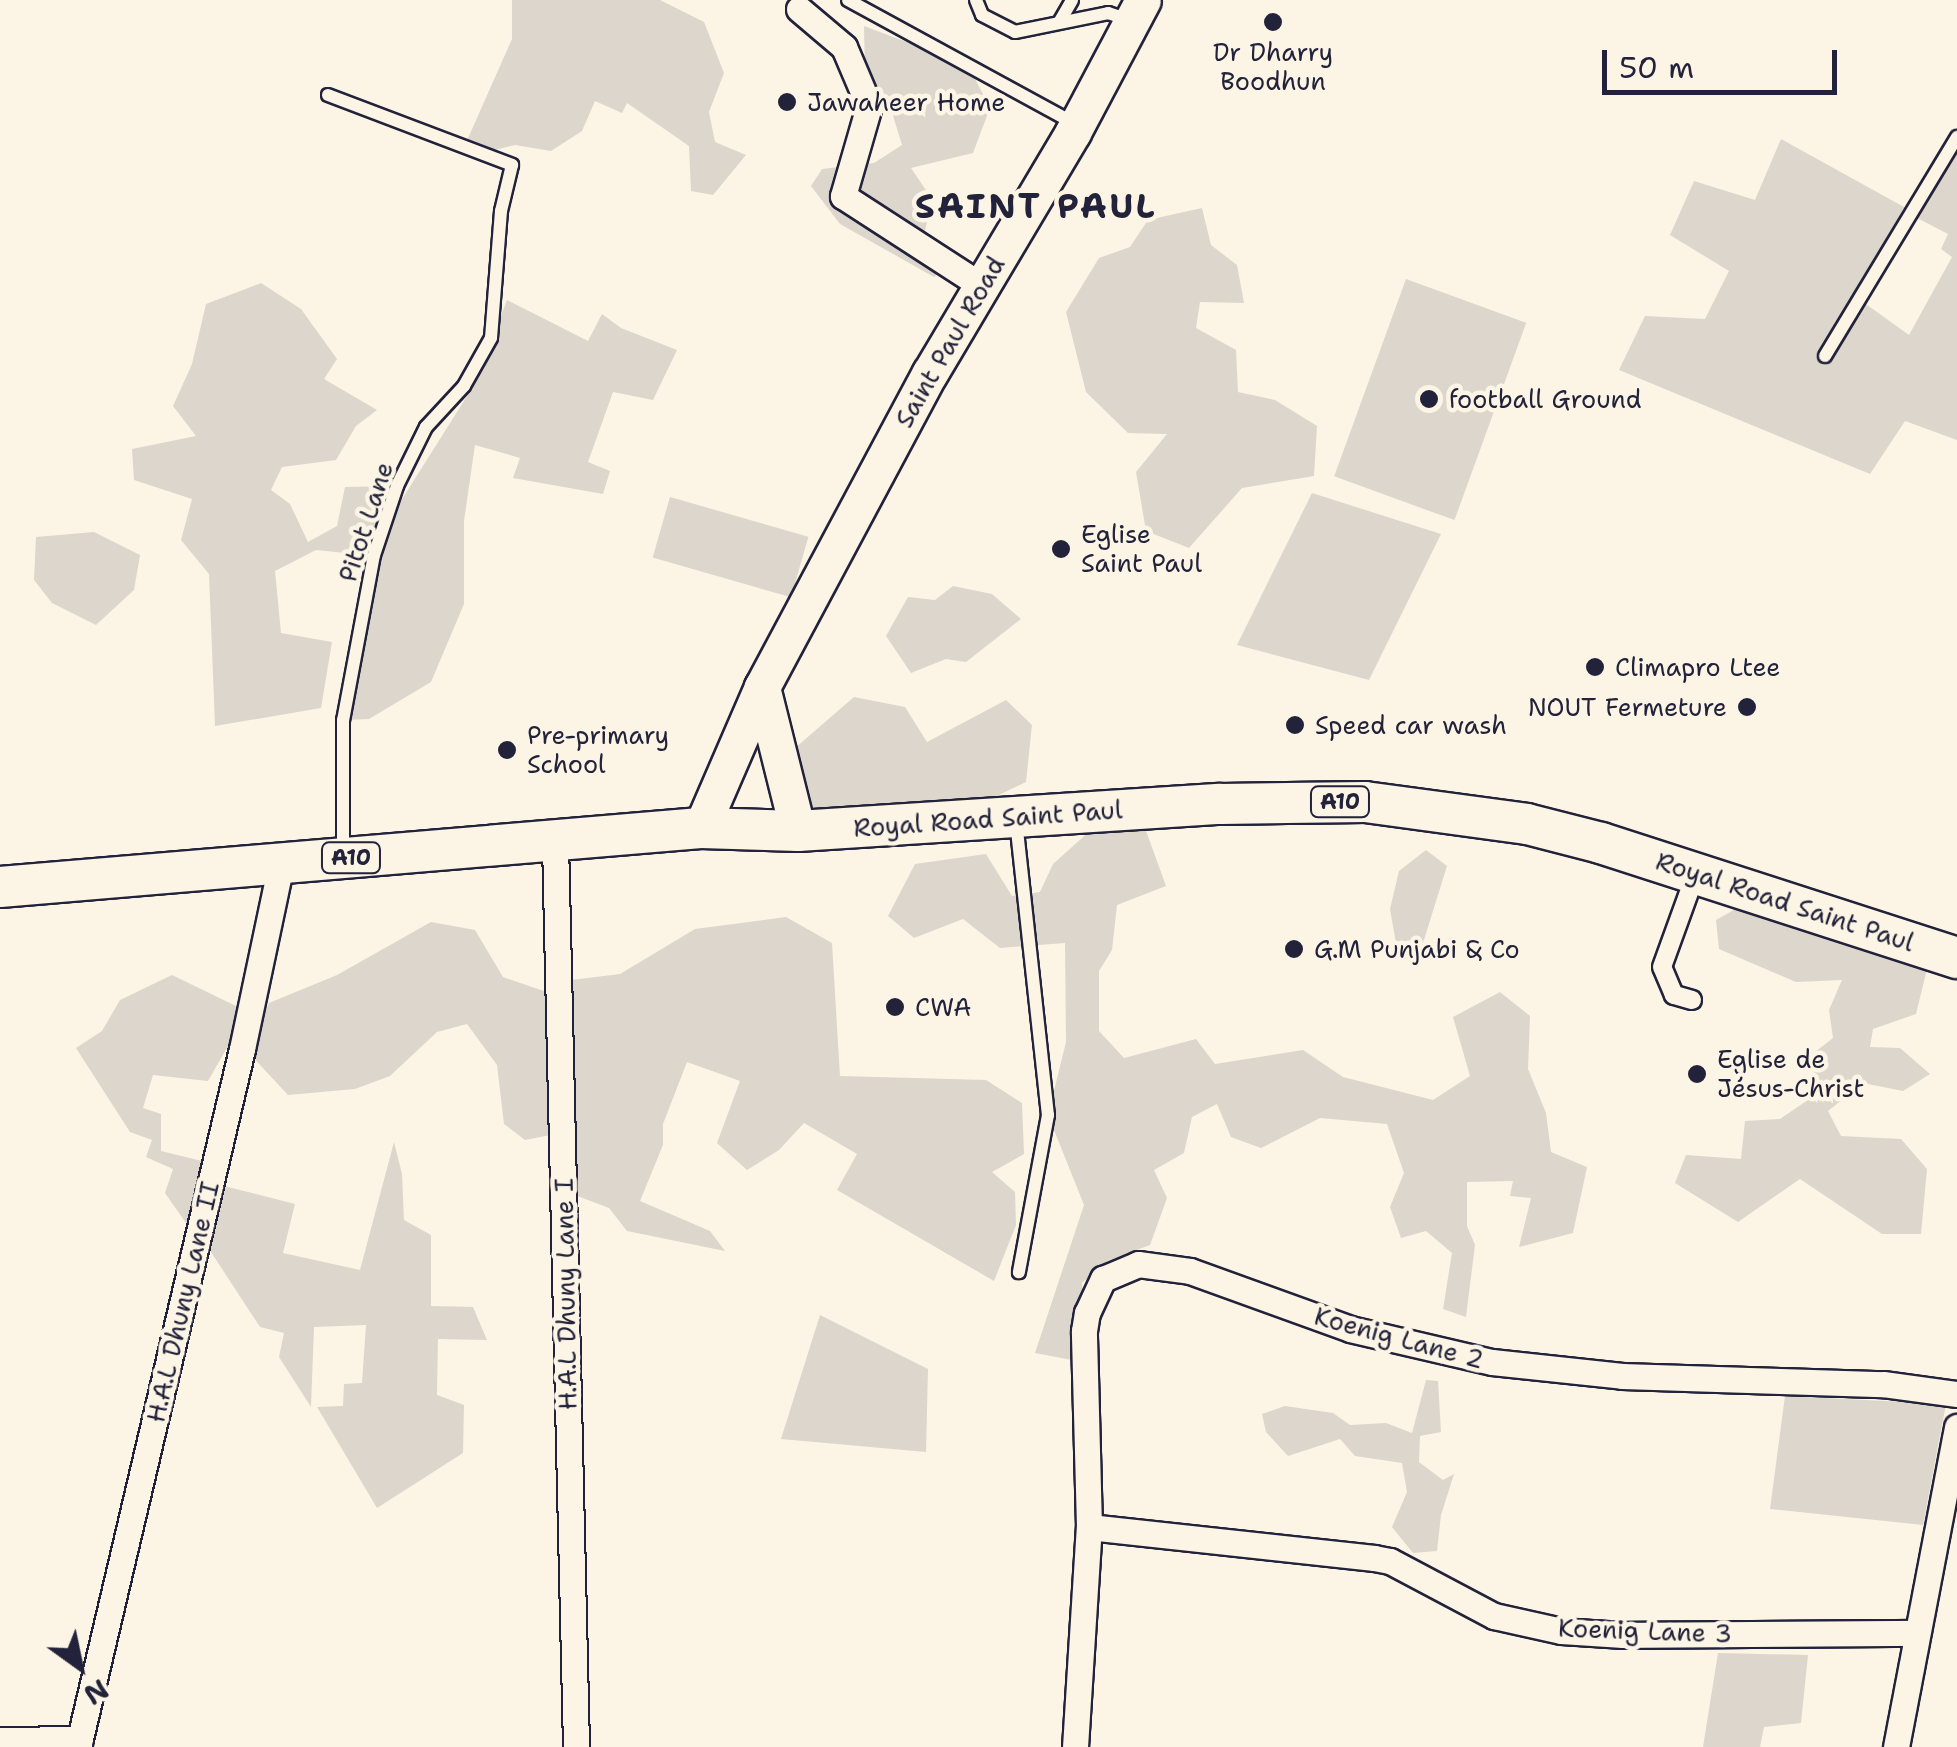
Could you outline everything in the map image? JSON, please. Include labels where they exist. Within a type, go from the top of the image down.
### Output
[{"type":"main road","name":"Saint Paul Road","points":[[701,828],[762,687],[1138,10]]},
{"type":"main road","points":[[762,687],[798,831]]},
{"type":"main road","name":"Royal Road Saint Paul","points":[[0,887],[701,828],[798,831],[1220,804],[1365,802],[1528,824],[1696,872],[1957,958]]},
{"type":"street","points":[[799,9],[844,47],[869,106],[843,196],[982,286]]},
{"type":"street","name":"H.A.L Dhuny Lane I","points":[[556,842],[576,1747]]},
{"type":"street","name":"H.A.L Dhuny Lane II","points":[[79,1743],[242,1049],[281,864]]},
{"type":"street","points":[[1692,1000],[1674,995],[1662,967],[1696,872]]},
{"type":"street","name":"Koenig Lane 2","points":[[1075,1747],[1089,1527],[1086,1313],[1103,1279],[1138,1264],[1190,1271],[1350,1329],[1492,1362],[1622,1376],[1883,1384],[1957,1394]]},
{"type":"street","points":[[1896,1747],[1957,1427]]},
{"type":"street","name":"Koenig Lane 3","points":[[1089,1527],[1390,1561],[1494,1616],[1561,1631],[1623,1635],[1916,1634]]},
{"type":"street","points":[[0,1740],[79,1743]]},
{"type":"lane","points":[[848,0],[1076,124]]},
{"type":"lane","points":[[976,0],[982,15],[1016,32],[1138,10]]},
{"type":"lane","points":[[1060,22],[1072,0]]},
{"type":"lane","name":"Pitot Lane","points":[[328,95],[512,165],[501,210],[491,338],[464,386],[426,427],[396,486],[374,555],[343,720],[343,859]]},
{"type":"lane","points":[[1826,356],[1957,137]]},
{"type":"lane","points":[[1016,819],[1048,1115],[1019,1272]]},
{"type":"shaded area","points":[[512,0],[660,0],[704,22],[724,73],[709,112],[715,142],[746,155],[713,195],[691,191],[689,146],[627,103],[622,113],[595,101],[582,131],[551,151],[515,145],[486,152],[465,145],[512,39]]},
{"type":"shaded area","points":[[864,26],[968,65],[990,108],[973,153],[911,168],[932,199],[923,240],[944,269],[934,277],[840,224],[811,186],[822,169],[874,163],[902,145],[890,106],[865,74]]},
{"type":"shaded area","points":[[1781,139],[1904,207],[1856,297],[1909,335],[1952,257],[1941,249],[1948,234],[1917,218],[1957,148],[1957,440],[1905,421],[1870,474],[1619,370],[1645,316],[1705,319],[1729,271],[1670,235],[1694,181],[1755,200]]},
{"type":"shaded area","points":[[1202,208],[1211,245],[1237,265],[1244,303],[1200,302],[1196,328],[1236,350],[1238,392],[1275,400],[1317,426],[1314,476],[1242,488],[1189,548],[1146,531],[1136,472],[1167,434],[1128,433],[1086,392],[1066,312],[1099,258],[1130,247],[1148,220]]},
{"type":"shaded area","name":"football Ground","points":[[1406,279],[1526,323],[1454,520],[1334,476]]},
{"type":"shaded area","points":[[261,283],[301,309],[337,359],[324,379],[377,410],[356,426],[336,460],[282,467],[271,490],[290,504],[308,542],[337,526],[345,487],[397,486],[379,546],[399,504],[474,385],[507,300],[588,341],[602,314],[621,328],[677,350],[653,400],[613,392],[588,462],[610,471],[603,494],[513,478],[520,458],[475,445],[464,521],[464,604],[431,682],[369,719],[343,720],[374,556],[316,550],[275,571],[281,633],[332,642],[321,708],[215,726],[209,574],[181,540],[192,499],[134,480],[132,449],[196,436],[173,406],[192,364],[206,304]]},
{"type":"shaded area","points":[[1312,493],[1441,534],[1369,680],[1237,645]]},
{"type":"shaded area","points":[[670,497],[808,537],[791,597],[653,558]]},
{"type":"shaded area","points":[[94,532],[140,555],[134,590],[96,625],[52,603],[34,580],[36,537]]},
{"type":"shaded area","points":[[953,586],[992,594],[1021,619],[966,662],[946,659],[911,673],[886,636],[908,597],[935,600]]},
{"type":"shaded area","points":[[854,697],[905,707],[927,742],[1006,700],[1032,725],[1026,782],[941,823],[839,828],[804,803],[795,748]]},
{"type":"shaded area","points":[[1141,817],[1166,886],[1117,905],[1112,950],[1099,971],[1099,1031],[1124,1058],[1196,1039],[1215,1064],[1303,1050],[1343,1077],[1433,1100],[1470,1076],[1453,1017],[1500,992],[1530,1016],[1528,1069],[1546,1113],[1551,1152],[1587,1167],[1573,1233],[1519,1247],[1531,1198],[1510,1196],[1513,1181],[1467,1182],[1467,1226],[1475,1245],[1466,1317],[1443,1309],[1452,1253],[1426,1231],[1401,1238],[1390,1207],[1404,1173],[1387,1124],[1320,1118],[1261,1148],[1231,1137],[1217,1104],[1192,1117],[1184,1153],[1154,1170],[1167,1198],[1150,1245],[1107,1261],[1082,1283],[1084,1331],[1077,1361],[1035,1353],[1084,1205],[1048,1115],[1066,1042],[1065,943],[1000,948],[963,919],[914,938],[888,916],[915,864],[986,854],[1012,896],[1040,892],[1053,864],[1101,821]]},
{"type":"shaded area","points":[[1426,850],[1447,866],[1418,959],[1397,949],[1390,909],[1399,871]]},
{"type":"shaded area","points":[[1748,902],[1927,969],[1916,1014],[1873,1029],[1870,1047],[1900,1048],[1930,1074],[1903,1091],[1863,1083],[1828,1111],[1841,1136],[1901,1139],[1927,1169],[1921,1234],[1882,1234],[1800,1179],[1738,1222],[1675,1183],[1686,1155],[1741,1159],[1745,1121],[1780,1119],[1824,1089],[1806,1059],[1833,1038],[1829,1010],[1842,980],[1796,982],[1719,949],[1716,920]]},
{"type":"shaded area","points":[[786,917],[832,943],[840,1076],[986,1080],[1022,1103],[1024,1154],[992,1172],[1015,1192],[1016,1225],[994,1281],[837,1190],[857,1154],[804,1123],[779,1150],[747,1170],[717,1143],[740,1081],[687,1062],[663,1124],[663,1145],[640,1201],[710,1231],[725,1251],[627,1231],[609,1208],[572,1194],[571,1131],[525,1140],[504,1124],[497,1065],[467,1024],[437,1032],[390,1076],[355,1089],[288,1095],[248,1052],[269,1003],[337,975],[431,922],[475,930],[503,977],[570,1000],[571,980],[620,974],[695,929]]},
{"type":"shaded area","points":[[172,975],[236,1006],[232,1039],[208,1081],[153,1075],[143,1108],[161,1114],[161,1151],[210,1163],[193,1233],[165,1193],[173,1169],[146,1157],[152,1140],[130,1132],[76,1048],[102,1031],[120,1000]]},
{"type":"shaded area","points":[[394,1142],[402,1174],[404,1220],[431,1235],[431,1306],[473,1307],[487,1340],[438,1339],[437,1395],[464,1405],[463,1453],[377,1508],[317,1407],[343,1406],[344,1384],[362,1383],[366,1325],[314,1327],[311,1407],[279,1357],[284,1333],[260,1327],[209,1249],[224,1186],[295,1204],[283,1253],[360,1270]]},
{"type":"shaded area","points":[[820,1315],[928,1369],[926,1452],[781,1439]]},
{"type":"shaded area","points":[[1426,1380],[1438,1381],[1441,1432],[1420,1436],[1419,1462],[1443,1480],[1454,1474],[1441,1515],[1437,1551],[1413,1553],[1392,1527],[1407,1492],[1402,1463],[1355,1456],[1340,1439],[1288,1456],[1266,1432],[1262,1414],[1285,1406],[1333,1413],[1350,1425],[1386,1423],[1412,1433]]},
{"type":"shaded area","points":[[1785,1396],[1946,1404],[1923,1525],[1770,1509]]},
{"type":"shaded area","points":[[1718,1653],[1808,1655],[1801,1723],[1764,1727],[1760,1747],[1703,1747]]},
{"type":"place","name":"Dr Dharry Boodhun","points":[[1273,22]]},
{"type":"place","name":"Jawaheer Home","points":[[787,102]]},
{"type":"place","name":"football Ground","points":[[1429,399]]},
{"type":"place","name":"Eglise Saint Paul","points":[[1061,549]]},
{"type":"place","name":"Climapro Ltee","points":[[1595,667]]},
{"type":"place","name":"NOUT Fermeture","points":[[1747,707]]},
{"type":"place","name":"Speed car wash","points":[[1295,725]]},
{"type":"place","name":"Pre-primary School","points":[[507,750]]},
{"type":"place","name":"G.M Punjabi & Co","points":[[1294,949]]},
{"type":"place","name":"CWA","points":[[895,1007]]},
{"type":"place","name":"Eglise de Jésus-Christ","points":[[1697,1074]]},
{"type":"district","name":"SAINT PAUL","points":[[1036,206]]}]
